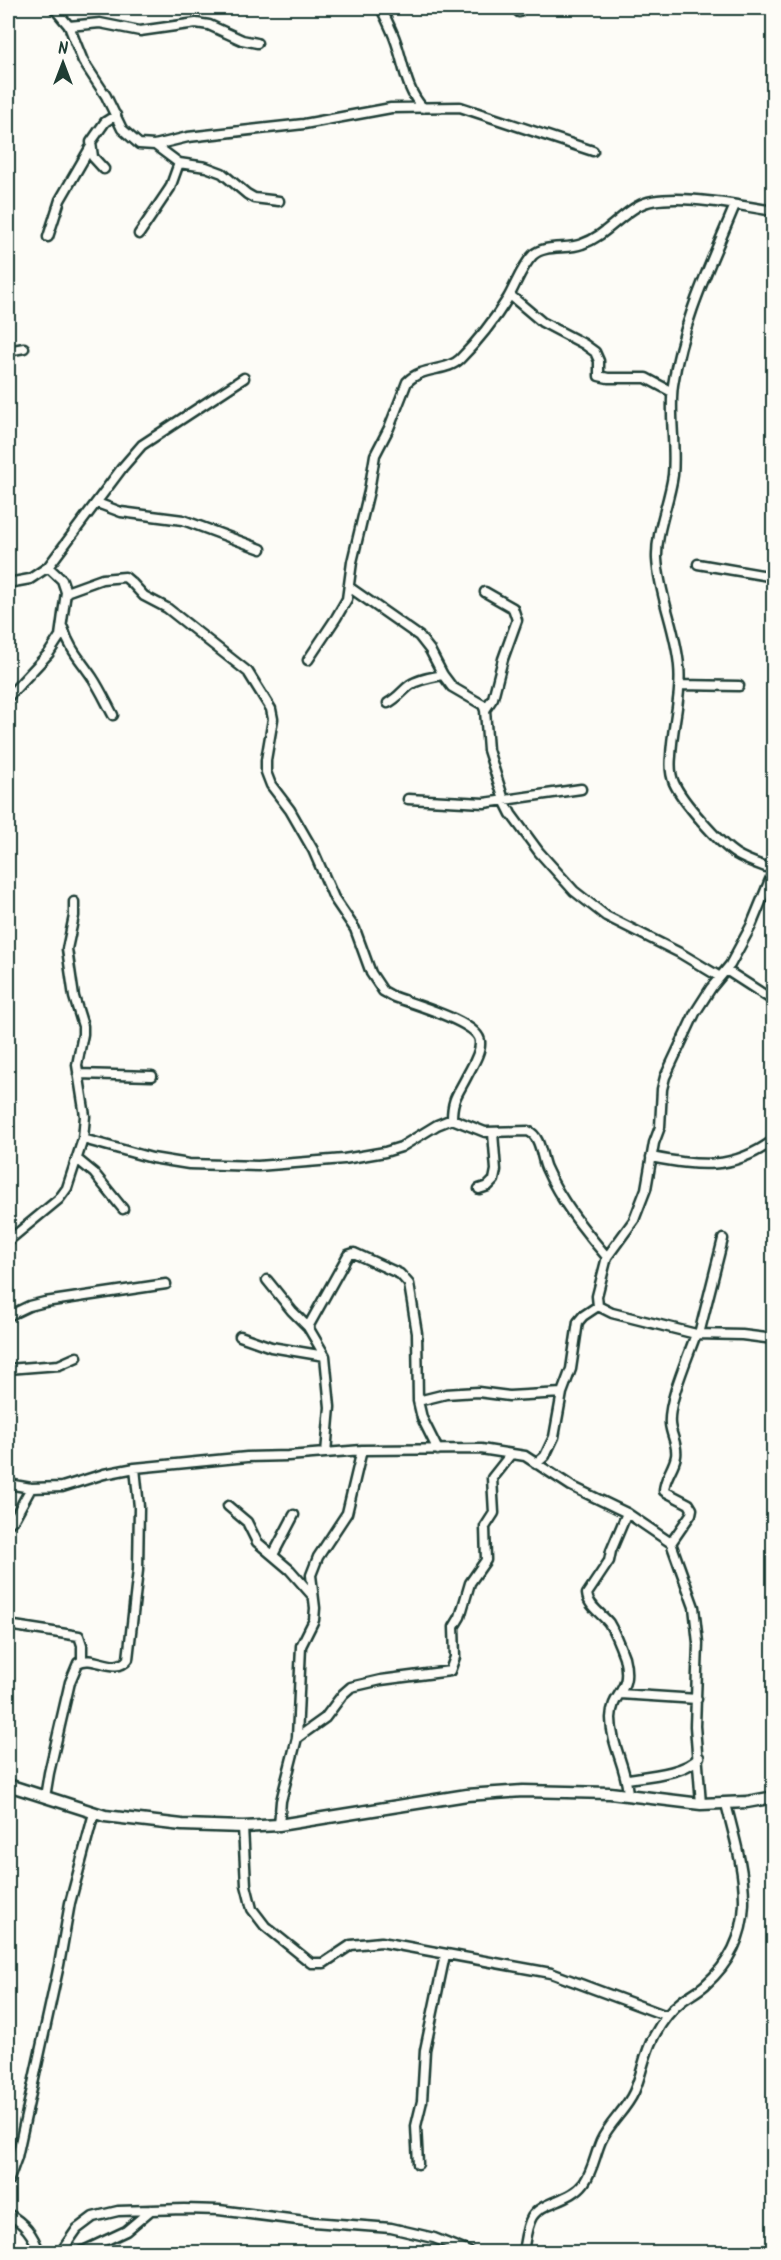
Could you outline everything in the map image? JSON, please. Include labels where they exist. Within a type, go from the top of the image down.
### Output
[{"type":"street","points":[[54,8],[69,26],[83,61],[122,129],[139,144],[155,145],[188,137],[304,124],[369,111],[460,107],[593,151]]},
{"type":"street","points":[[381,8],[396,40],[410,88],[415,99],[423,108]]},
{"type":"street","points":[[69,26],[100,23],[140,31],[196,23],[209,25],[242,40],[257,43]]},
{"type":"street","points":[[48,237],[60,200],[90,148],[94,135],[105,122],[116,115]]},
{"type":"street","points":[[155,145],[179,163],[206,167],[222,173],[254,198],[279,201]]},
{"type":"street","points":[[90,148],[93,157],[104,169]]},
{"type":"street","points":[[139,234],[170,188],[179,163]]},
{"type":"street","points":[[308,660],[347,598],[353,556],[369,491],[375,454],[389,428],[407,382],[412,376],[458,361],[499,313],[523,269],[536,252],[583,244],[616,224],[639,206],[651,201],[704,201],[774,211]]},
{"type":"street","points":[[598,1306],[597,1296],[607,1257],[634,1220],[646,1189],[651,1156],[660,1127],[665,1077],[695,1013],[723,974],[751,926],[774,870],[736,854],[727,847],[693,810],[674,784],[671,773],[671,756],[680,685],[677,648],[657,561],[658,541],[674,465],[672,392],[682,343],[735,205]]},
{"type":"street","points":[[510,295],[542,322],[595,352],[599,376],[646,378],[672,392]]},
{"type":"street","points":[[8,351],[24,348]]},
{"type":"street","points":[[8,584],[30,579],[48,567],[122,468],[142,446],[244,378]]},
{"type":"street","points":[[98,503],[121,513],[183,520],[261,549]]},
{"type":"street","points":[[698,564],[774,577]]},
{"type":"street","points":[[8,697],[49,652],[63,628],[66,592],[62,580],[48,567]]},
{"type":"street","points":[[66,592],[102,579],[124,577],[132,582],[144,596],[168,608],[248,672],[271,709],[273,718],[266,760],[266,772],[271,785],[290,810],[313,850],[334,898],[355,929],[360,950],[376,982],[383,991],[392,996],[462,1022],[479,1035],[481,1041],[479,1051],[454,1097],[452,1119]]},
{"type":"street","points":[[349,587],[419,636],[453,687],[479,702],[485,710],[488,750],[504,800],[511,814],[539,852],[582,898],[625,927],[774,1001]]},
{"type":"street","points":[[485,592],[513,608],[517,620],[503,659],[493,698],[485,710]]},
{"type":"street","points":[[63,628],[68,644],[92,677],[113,715]]},
{"type":"street","points":[[388,703],[398,698],[409,686],[418,681],[443,675]]},
{"type":"street","points":[[680,685],[739,686]]},
{"type":"street","points":[[408,799],[484,803],[582,789]]},
{"type":"street","points":[[8,1241],[59,1198],[67,1188],[83,1139],[86,1116],[77,1065],[83,1026],[74,997],[67,949],[74,916],[74,902]]},
{"type":"street","points":[[78,1074],[152,1076]]},
{"type":"street","points":[[83,1139],[152,1158],[189,1164],[258,1166],[344,1159],[385,1152],[401,1147],[437,1125],[452,1119],[474,1128],[493,1132],[515,1130],[533,1133],[556,1186],[575,1216],[607,1257]]},
{"type":"street","points":[[479,1189],[488,1186],[494,1180],[496,1170],[493,1132]]},
{"type":"street","points":[[651,1156],[697,1164],[722,1164],[762,1149],[774,1140]]},
{"type":"street","points":[[77,1159],[94,1173],[123,1209]]},
{"type":"street","points":[[671,1543],[692,1509],[689,1504],[664,1491],[664,1484],[677,1450],[670,1424],[672,1406],[697,1334],[723,1239]]},
{"type":"street","points":[[308,1326],[351,1253],[400,1274],[410,1284],[414,1303],[419,1355],[418,1401],[422,1418],[438,1450]]},
{"type":"street","points":[[267,1281],[308,1326],[309,1331],[323,1350],[330,1407],[326,1453]]},
{"type":"street","points":[[8,1316],[29,1306],[45,1302],[166,1284]]},
{"type":"street","points":[[598,1306],[612,1313],[697,1334],[742,1335],[774,1339]]},
{"type":"street","points":[[536,1464],[551,1447],[562,1393],[571,1369],[578,1322],[598,1306]]},
{"type":"street","points":[[240,1336],[271,1347],[325,1356]]},
{"type":"street","points":[[8,1369],[60,1365],[77,1357]]},
{"type":"street","points":[[418,1401],[446,1394],[478,1392],[509,1396],[562,1393]]},
{"type":"street","points":[[8,1484],[31,1488],[62,1487],[104,1474],[135,1468],[362,1450],[481,1449],[525,1456],[571,1486],[627,1513],[671,1543],[694,1607],[698,1643],[695,1726],[701,1804]]},
{"type":"street","points":[[279,1825],[281,1801],[297,1738],[301,1646],[314,1620],[311,1575],[313,1567],[347,1513],[362,1450]]},
{"type":"street","points":[[297,1738],[325,1718],[351,1687],[362,1683],[452,1669],[455,1657],[454,1627],[460,1617],[470,1583],[486,1560],[485,1527],[494,1513],[492,1478],[511,1454]]},
{"type":"street","points":[[82,1660],[118,1666],[125,1664],[128,1659],[138,1570],[139,1507],[135,1468]]},
{"type":"street","points":[[8,1524],[14,1518],[31,1488]]},
{"type":"street","points":[[228,1506],[247,1522],[254,1539],[302,1581],[313,1595]]},
{"type":"street","points":[[627,1513],[609,1561],[587,1594],[592,1605],[611,1626],[623,1656],[627,1680],[613,1706],[612,1725],[615,1747],[627,1779],[628,1795]]},
{"type":"street","points":[[273,1556],[294,1515]]},
{"type":"street","points":[[8,1624],[79,1636],[82,1645],[82,1660],[75,1668],[70,1682],[45,1797]]},
{"type":"street","points":[[620,1694],[697,1699]]},
{"type":"street","points":[[627,1779],[682,1769],[693,1765],[699,1757]]},
{"type":"street","points":[[8,1785],[94,1813],[182,1825],[243,1827],[279,1825],[467,1795],[523,1791],[628,1795],[701,1804],[726,1804],[774,1797]]},
{"type":"street","points":[[523,2253],[532,2216],[539,2209],[579,2189],[586,2180],[602,2140],[634,2091],[648,2048],[667,2016],[719,1971],[738,1942],[742,1928],[743,1870],[726,1804]]},
{"type":"street","points":[[8,2182],[17,2157],[70,1903],[94,1813]]},
{"type":"street","points":[[243,1827],[246,1885],[252,1909],[264,1926],[311,1963],[324,1963],[351,1945],[374,1941],[551,1973],[667,2016]]},
{"type":"street","points":[[418,2164],[416,2126],[422,2101],[424,2050],[445,1955]]},
{"type":"street","points":[[61,2253],[77,2229],[93,2217],[118,2211],[151,2210],[219,2210],[313,2222],[391,2228],[434,2238],[469,2253]]},
{"type":"street","points":[[81,2253],[126,2231],[151,2210]]},
{"type":"street","points":[[8,2214],[25,2226],[32,2235],[39,2253]]}]
